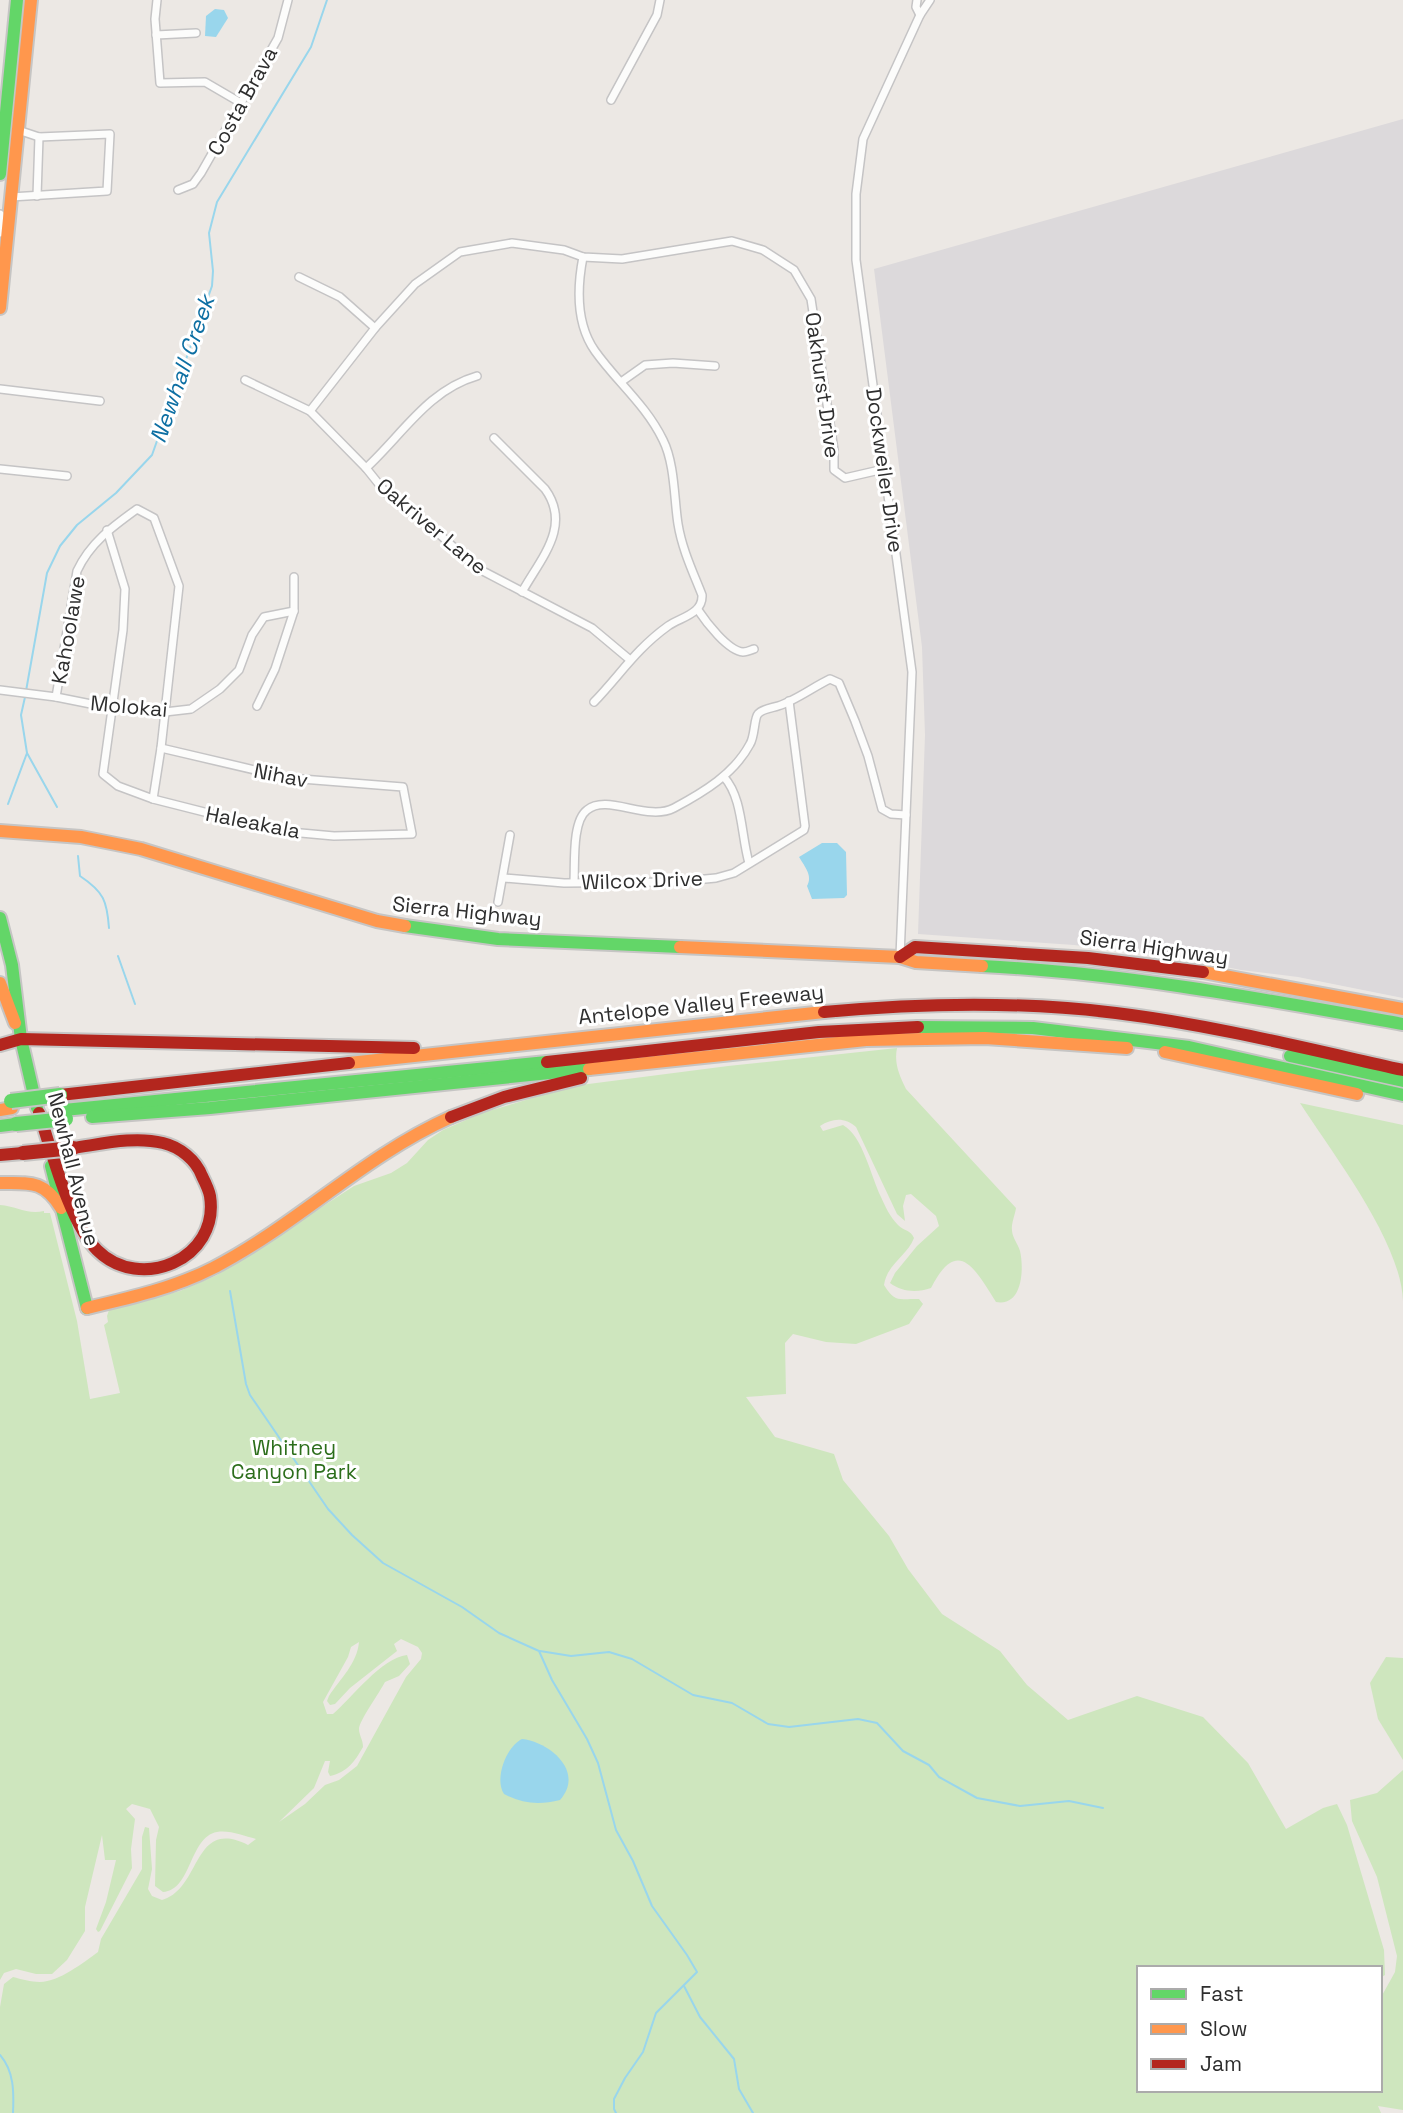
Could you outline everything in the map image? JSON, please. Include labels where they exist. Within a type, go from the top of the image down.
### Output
[{"type":"main road","points":[[0,174],[5,75],[17,0]]},
{"type":"main road","points":[[0,307],[31,0]]},
{"type":"main road","name":"Sierra Highway","points":[[0,831],[81,837],[141,849],[377,921],[442,933],[512,940],[900,957],[916,962],[1044,969],[1222,991],[1403,1024]]},
{"type":"main road","name":"Newhall Avenue","points":[[0,918],[12,965],[21,1039],[87,1308],[162,1289],[214,1268],[255,1243],[382,1153],[425,1129],[511,1094],[594,1076],[613,1066]]},
{"type":"main road","name":"Sierra Highway","points":[[900,957],[915,947],[1115,960],[1403,1009]]},
{"type":"main road","name":"Newhall Avenue","points":[[0,983],[21,1039]]},
{"type":"main road","points":[[978,1009],[1156,1028],[1214,1038],[1403,1081]]},
{"type":"main road","name":"Antelope Valley Freeway","points":[[8,1111],[63,1107],[210,1108],[613,1066],[803,1045],[886,1022],[978,1009],[1071,1009],[1159,1019],[1403,1070]]},
{"type":"main road","name":"Antelope Valley Freeway","points":[[8,1111],[63,1107],[471,1049],[811,1013],[1028,1040],[1160,1051],[1402,1102]]},
{"type":"main road","points":[[63,1107],[460,1072],[819,1032],[886,1022]]},
{"type":"main road","points":[[0,1045],[21,1039],[471,1049]]},
{"type":"main road","name":"Antelope Valley Freeway","points":[[0,1126],[8,1111]]},
{"type":"main road","points":[[0,1155],[23,1153],[72,1147],[147,1141],[170,1145],[190,1158],[203,1176],[210,1198],[208,1222],[198,1242],[183,1259],[162,1269],[138,1271],[106,1258],[90,1242],[78,1218],[38,1113]]},
{"type":"main road","points":[[0,1183],[45,1186],[54,1194],[61,1208]]},
{"type":"street","points":[[157,0],[156,35],[160,83],[205,82],[241,103]]},
{"type":"street","name":"Costa Brava","points":[[178,190],[193,184],[201,173],[278,38],[288,0]]},
{"type":"street","points":[[611,100],[657,15],[660,0]]},
{"type":"street","points":[[917,0],[916,6],[920,15]]},
{"type":"street","name":"Dockweiler Drive","points":[[900,957],[912,672],[856,260],[856,194],[863,139],[920,15],[930,0]]},
{"type":"street","points":[[156,35],[196,33]]},
{"type":"street","points":[[11,197],[107,191],[110,134],[39,137],[18,130]]},
{"type":"street","points":[[37,195],[39,137]]},
{"type":"street","points":[[0,214],[0,233]]},
{"type":"street","name":"Oakhurst Drive","points":[[310,411],[375,328],[415,284],[460,253],[512,243],[564,250],[583,257],[622,259],[732,241],[763,250],[794,270],[811,299],[834,450],[834,470],[845,478],[884,468]]},
{"type":"street","points":[[583,257],[579,279],[580,314],[593,349],[644,408],[664,442],[681,541],[703,603],[698,610],[672,623],[647,641],[629,659],[616,680],[594,702]]},
{"type":"street","points":[[299,276],[340,297],[375,328]]},
{"type":"street","points":[[621,382],[645,366],[673,363],[715,366]]},
{"type":"street","points":[[366,468],[419,411],[437,396],[461,381],[477,376]]},
{"type":"street","name":"Oakriver Lane","points":[[245,380],[310,411],[366,468],[386,493],[438,533],[477,568],[592,628],[629,659]]},
{"type":"street","points":[[0,389],[100,401]]},
{"type":"street","points":[[494,438],[545,488],[556,514],[553,539],[522,592]]},
{"type":"street","points":[[0,470],[66,476]]},
{"type":"street","name":"Kahoolawe","points":[[57,697],[77,571],[84,555],[107,530],[137,509],[154,518],[179,586],[165,712]]},
{"type":"street","points":[[107,530],[125,589],[123,630],[111,708]]},
{"type":"street","points":[[257,706],[275,668],[294,611],[294,577]]},
{"type":"street","points":[[698,610],[733,649],[743,652],[754,649]]},
{"type":"street","name":"Molokai","points":[[0,690],[57,697],[111,708],[165,712],[191,709],[220,689],[239,670],[252,635],[264,617],[294,611]]},
{"type":"street","points":[[574,881],[578,822],[587,810],[601,804],[662,812],[677,806],[724,777],[738,763],[750,744],[757,715],[830,679],[839,683],[868,756],[882,809],[885,812],[906,815]]},
{"type":"street","name":"Wilcox Drive","points":[[504,878],[538,882],[673,882],[716,878],[734,873],[804,829],[789,701]]},
{"type":"street","name":"Haleakala","points":[[111,708],[103,774],[118,786],[153,800],[279,831],[334,836],[412,834]]},
{"type":"street","points":[[153,800],[165,712]]},
{"type":"street","name":"Nihav","points":[[161,748],[289,778],[403,787],[412,834]]},
{"type":"street","points":[[724,777],[737,799],[749,863]]},
{"type":"street","points":[[498,902],[510,835]]},
{"type":"shaded area","points":[[1403,119],[1403,998],[1171,956],[1074,945],[918,934],[925,735],[922,647],[874,269]]},
{"type":"green space","name":"Whitney Canyon Park","points":[[897,1048],[898,1069],[906,1089],[1016,1208],[1012,1230],[1020,1251],[1022,1267],[1017,1293],[1005,1302],[996,1302],[973,1269],[958,1260],[950,1263],[941,1272],[931,1288],[920,1291],[905,1290],[890,1283],[917,1246],[939,1226],[936,1216],[911,1194],[906,1195],[903,1206],[905,1221],[897,1214],[856,1127],[838,1120],[829,1121],[820,1126],[823,1131],[843,1125],[856,1138],[890,1215],[898,1225],[913,1235],[911,1244],[889,1271],[884,1285],[895,1298],[919,1299],[923,1304],[909,1324],[856,1344],[826,1342],[793,1334],[785,1343],[786,1394],[746,1397],[775,1437],[834,1454],[843,1480],[889,1536],[908,1569],[942,1614],[1000,1651],[1027,1685],[1068,1720],[1137,1696],[1203,1717],[1248,1763],[1286,1829],[1323,1808],[1337,1804],[1347,1825],[1384,1950],[1385,1975],[1382,1977],[1382,1966],[1137,1966],[1137,2092],[1382,2092],[1382,1995],[1395,1972],[1397,1956],[1377,1877],[1352,1821],[1350,1800],[1377,1793],[1403,1770],[1403,2110],[1378,2106],[1381,2113],[0,2113],[0,2007],[4,1984],[13,1977],[37,1982],[55,1979],[98,1952],[101,1939],[142,1869],[142,1837],[145,1827],[149,1828],[152,1869],[148,1889],[152,1896],[162,1900],[175,1893],[207,1847],[217,1840],[230,1839],[248,1845],[256,1839],[227,1832],[208,1836],[201,1843],[180,1882],[163,1892],[155,1886],[156,1840],[159,1827],[150,1809],[132,1804],[126,1809],[135,1819],[131,1849],[132,1868],[100,1931],[96,1929],[116,1860],[105,1860],[102,1835],[85,1907],[85,1931],[67,1960],[52,1974],[36,1974],[16,1969],[4,1973],[0,1980],[0,1205],[50,1213],[77,1321],[90,1399],[120,1393],[104,1325],[108,1322],[109,1310],[180,1291],[217,1275],[354,1186],[391,1173],[407,1163],[428,1140],[443,1130],[482,1113],[573,1086]],"holes":[[[401,1639],[418,1647],[422,1653],[421,1659],[406,1677],[357,1766],[339,1780],[325,1785],[305,1804],[279,1822],[314,1788],[325,1761],[330,1761],[330,1776],[342,1772],[354,1761],[363,1747],[359,1729],[366,1713],[385,1682],[399,1676],[410,1664],[407,1655],[387,1663],[333,1714],[327,1714],[323,1702],[351,1647],[359,1642],[352,1664],[329,1696],[327,1701],[330,1705],[335,1704],[350,1688],[397,1651],[394,1644]]]},
{"type":"green space","points":[[1300,1103],[1403,1125],[1403,1301],[1391,1252],[1378,1225]]},
{"type":"green space","points":[[1386,1657],[1403,1658],[1403,1760],[1378,1719],[1370,1683]]},
{"type":"water","points":[[215,9],[224,10],[228,18],[216,37],[205,36],[206,16]]},
{"type":"water","points":[[822,843],[837,843],[846,852],[847,895],[844,898],[812,899],[807,886],[809,875],[799,857]]},
{"type":"water","points":[[522,1739],[543,1746],[561,1760],[569,1779],[567,1789],[560,1800],[531,1803],[504,1794],[500,1780],[503,1764],[511,1749]]},
{"type":"waterway","name":"Newhall Creek","points":[[26,691],[47,573],[60,546],[77,525],[116,493],[152,455],[212,286],[209,233],[217,202],[311,47],[327,0]]},
{"type":"waterway","name":"Newhall Creek","points":[[8,804],[27,753],[21,715],[25,697]]},
{"type":"waterway","points":[[27,753],[57,807]]},
{"type":"waterway","points":[[78,856],[80,876],[103,898],[109,928]]},
{"type":"waterway","points":[[118,956],[135,1004]]},
{"type":"waterway","points":[[230,1291],[250,1395],[328,1509],[383,1563],[462,1607],[499,1633],[539,1651],[598,1763],[616,1830],[652,1906],[697,1972],[656,2013],[643,2052],[614,2099],[616,2113]]},
{"type":"waterway","points":[[540,1651],[571,1656],[609,1652],[632,1659],[693,1695],[732,1703],[768,1724],[789,1727],[858,1719],[877,1723],[903,1751],[929,1765],[939,1777],[977,1798],[1020,1806],[1069,1801],[1103,1808]]},
{"type":"waterway","points":[[684,1986],[700,2017],[734,2059],[739,2089],[753,2113]]},
{"type":"waterway","points":[[0,2055],[11,2075],[13,2113]]},
{"type":"traffic: fast","points":[[0,174],[17,0]]},
{"type":"traffic: fast","points":[[0,918],[12,965],[21,1039],[37,1108]]},
{"type":"traffic: fast","points":[[405,926],[498,939],[680,947]]},
{"type":"traffic: fast","points":[[982,966],[1141,981],[1403,1024]]},
{"type":"traffic: fast","points":[[918,1027],[1033,1028],[1189,1047],[1403,1095]]},
{"type":"traffic: fast","points":[[1290,1056],[1403,1081]]},
{"type":"traffic: fast","points":[[64,1110],[547,1062]]},
{"type":"traffic: fast","points":[[92,1117],[210,1108],[589,1069]]},
{"type":"traffic: fast","points":[[11,1101],[60,1095]]},
{"type":"traffic: fast","points":[[16,1124],[66,1119]]},
{"type":"traffic: fast","points":[[0,1126],[16,1124]]},
{"type":"traffic: fast","points":[[51,1166],[87,1308]]},
{"type":"traffic: slow","points":[[0,308],[31,0]]},
{"type":"traffic: slow","points":[[0,831],[81,837],[141,849],[377,921],[405,926]]},
{"type":"traffic: slow","points":[[680,947],[900,957],[916,962],[982,966]]},
{"type":"traffic: slow","points":[[1203,972],[1403,1009]]},
{"type":"traffic: slow","points":[[0,983],[15,1023]]},
{"type":"traffic: slow","points":[[349,1063],[824,1012]]},
{"type":"traffic: slow","points":[[589,1069],[866,1040],[985,1038],[1127,1048]]},
{"type":"traffic: slow","points":[[1165,1052],[1357,1094]]},
{"type":"traffic: slow","points":[[0,1110],[12,1108]]},
{"type":"traffic: slow","points":[[87,1308],[167,1287],[213,1268],[274,1231],[388,1151],[451,1117]]},
{"type":"traffic: slow","points":[[0,1183],[35,1185],[49,1192],[61,1208]]},
{"type":"traffic: jam","points":[[900,957],[915,947],[1088,958],[1203,972]]},
{"type":"traffic: jam","points":[[824,1012],[970,1005],[1080,1009],[1224,1031],[1403,1070]]},
{"type":"traffic: jam","points":[[547,1062],[819,1032],[918,1027]]},
{"type":"traffic: jam","points":[[0,1045],[21,1039],[414,1048]]},
{"type":"traffic: jam","points":[[60,1095],[349,1063]]},
{"type":"traffic: jam","points":[[451,1117],[504,1097],[581,1078]]},
{"type":"traffic: jam","points":[[39,1113],[70,1204],[87,1238],[97,1250],[115,1263],[134,1269],[154,1268],[173,1263],[190,1252],[203,1237],[210,1218],[209,1194],[196,1165],[181,1151],[163,1143],[141,1140],[73,1148]]},
{"type":"traffic: jam","points":[[23,1153],[73,1148]]},
{"type":"traffic: jam","points":[[0,1155],[23,1153]]}]
